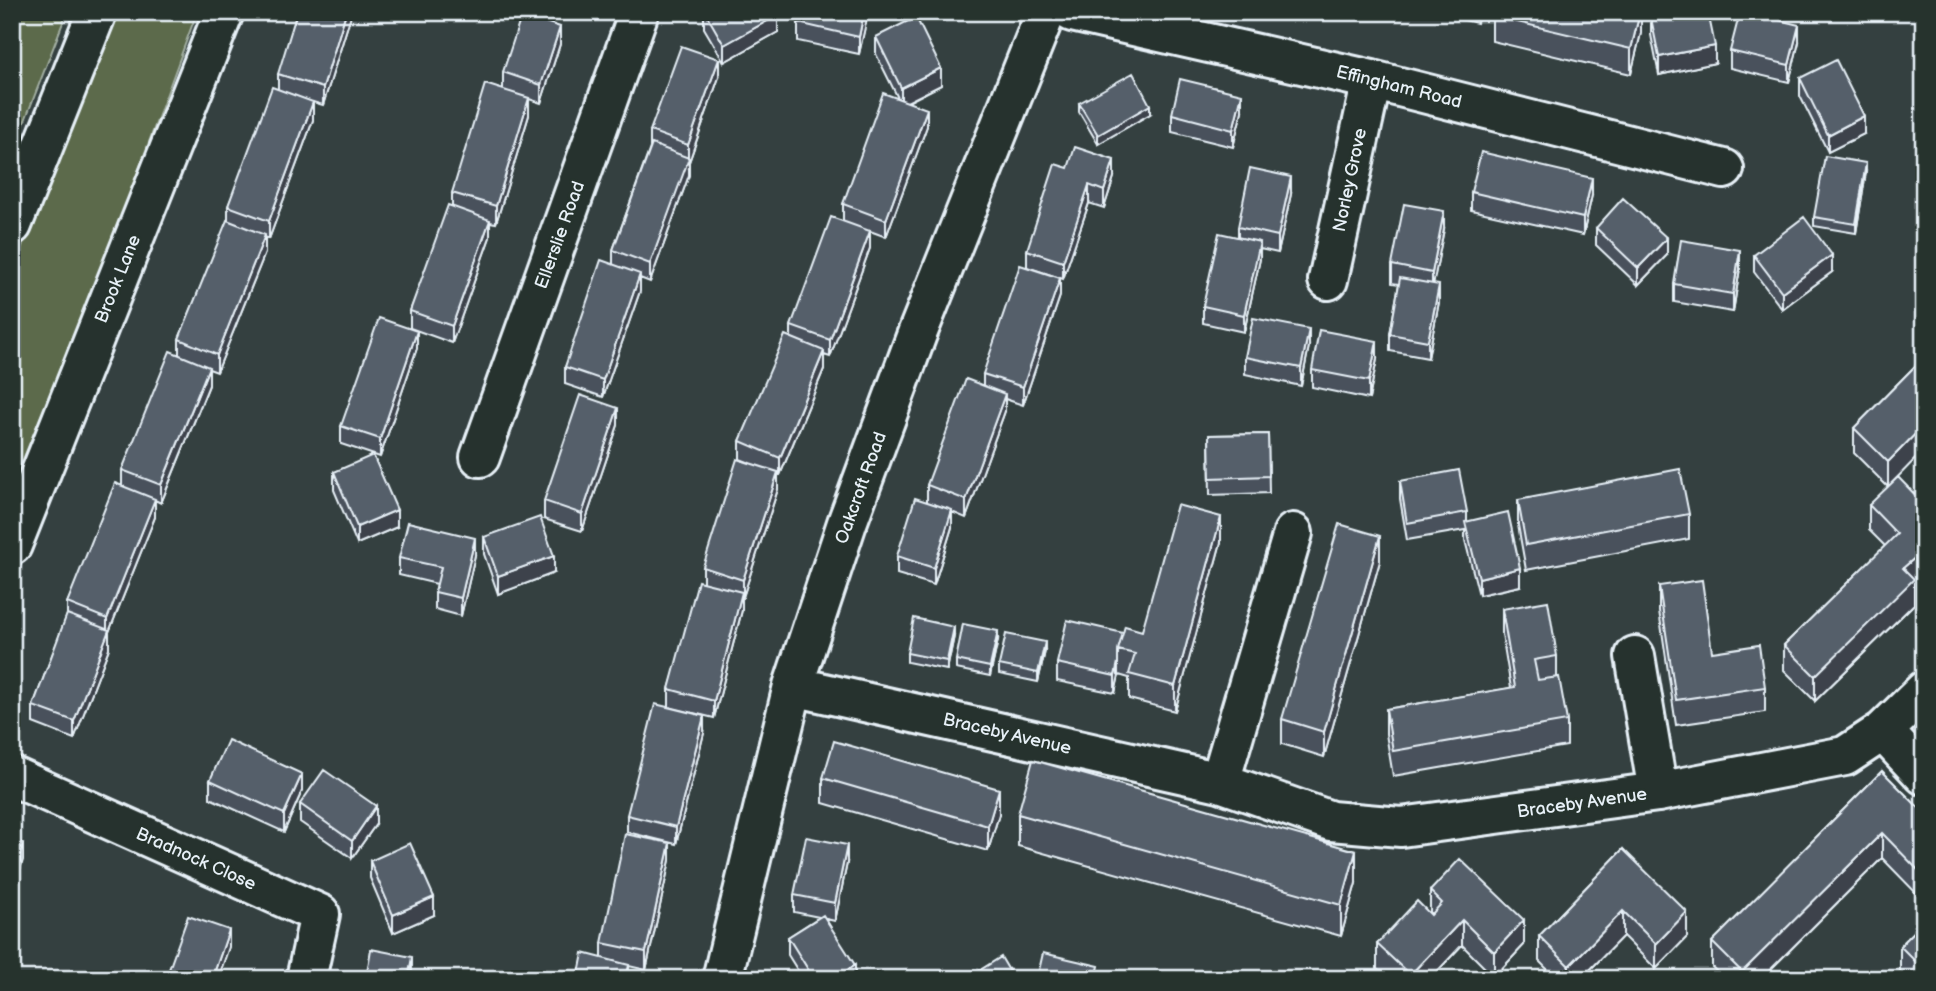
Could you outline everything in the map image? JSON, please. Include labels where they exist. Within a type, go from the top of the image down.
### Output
[{"type":"street","points":[[12,225],[97,12]]},
{"type":"street","name":"Brook Lane","points":[[12,545],[224,12]]},
{"type":"street","name":"Ellerslie Road","points":[[480,457],[639,12]]},
{"type":"street","name":"Oakcroft Road","points":[[722,979],[793,686],[847,523],[918,334],[1046,12]]},
{"type":"street","name":"Effingham Road","points":[[1072,12],[1372,80],[1724,169]]},
{"type":"street","name":"Norley Grove","points":[[1328,280],[1372,80]]},
{"type":"street","points":[[1220,782],[1293,533]]},
{"type":"street","points":[[1635,656],[1658,792]]},
{"type":"street","name":"Braceby Avenue","points":[[793,686],[1220,782],[1331,821],[1401,827],[1658,792],[1845,756],[1883,731],[1924,691]]},
{"type":"street","points":[[1883,731],[1924,775]]},
{"type":"street","name":"Bradnock Close","points":[[12,776],[320,914],[306,979]]},
{"type":"green space","points":[[12,12],[67,12],[12,154]]},
{"type":"green space","points":[[117,12],[197,12],[100,275],[12,486],[12,271]]},
{"type":"building","points":[[297,12],[346,12],[323,88],[278,74]]},
{"type":"building","points":[[705,12],[776,12],[778,15],[724,45]]},
{"type":"building","points":[[800,12],[864,12],[859,37],[798,23]]},
{"type":"building","points":[[1493,12],[1640,12],[1631,49],[1492,16]]},
{"type":"building","points":[[1679,12],[1708,12],[1715,46],[1659,57],[1651,18]]},
{"type":"building","points":[[1740,12],[1799,25],[1789,65],[1730,51]]},
{"type":"building","points":[[522,14],[560,27],[541,85],[503,72]]},
{"type":"building","points":[[916,17],[941,68],[901,88],[876,37]]},
{"type":"building","points":[[681,46],[719,59],[688,145],[650,131]]},
{"type":"building","points":[[1836,60],[1864,116],[1828,135],[1800,78]]},
{"type":"building","points":[[1133,73],[1150,105],[1098,135],[1079,103]]},
{"type":"building","points":[[1180,79],[1242,94],[1233,130],[1172,114]]},
{"type":"building","points":[[485,84],[529,98],[496,206],[452,193]]},
{"type":"building","points":[[272,87],[313,102],[269,221],[228,206]]},
{"type":"building","points":[[883,93],[927,109],[886,220],[843,204]]},
{"type":"building","points":[[652,144],[689,158],[650,264],[613,250]]},
{"type":"building","points":[[1075,147],[1114,160],[1104,191],[1089,185],[1063,262],[1027,250],[1055,164],[1068,168]]},
{"type":"building","points":[[1481,152],[1592,178],[1583,218],[1471,192]]},
{"type":"building","points":[[1825,156],[1866,163],[1856,224],[1814,217]]},
{"type":"building","points":[[1250,168],[1291,177],[1278,236],[1238,227]]},
{"type":"building","points":[[1623,198],[1667,238],[1638,268],[1596,228]]},
{"type":"building","points":[[1404,204],[1444,211],[1432,273],[1392,265]]},
{"type":"building","points":[[448,205],[490,220],[452,326],[410,311]]},
{"type":"building","points":[[831,217],[870,231],[830,340],[791,326]]},
{"type":"building","points":[[1804,217],[1832,255],[1782,292],[1754,255]]},
{"type":"building","points":[[227,220],[265,235],[217,355],[179,339]]},
{"type":"building","points":[[1219,233],[1260,242],[1244,315],[1203,306]]},
{"type":"building","points":[[1681,240],[1740,250],[1733,294],[1674,284]]},
{"type":"building","points":[[601,260],[640,274],[603,380],[565,367]]},
{"type":"building","points":[[1020,265],[1060,278],[1023,387],[983,374]]},
{"type":"building","points":[[1400,278],[1439,285],[1428,341],[1390,334]]},
{"type":"building","points":[[379,318],[417,331],[380,439],[341,426]]},
{"type":"building","points":[[1253,318],[1309,329],[1301,368],[1245,357]]},
{"type":"building","points":[[1319,330],[1377,341],[1369,381],[1312,370]]},
{"type":"building","points":[[785,335],[824,351],[780,458],[740,441]]},
{"type":"building","points":[[170,351],[209,367],[161,485],[122,470]]},
{"type":"building","points":[[1924,357],[1924,425],[1888,462],[1854,428]]},
{"type":"building","points":[[966,379],[1005,394],[966,500],[927,485]]},
{"type":"building","points":[[580,395],[618,408],[582,514],[544,501]]},
{"type":"building","points":[[1268,434],[1269,476],[1210,478],[1209,435]]},
{"type":"building","points":[[373,455],[397,510],[357,527],[334,472]]},
{"type":"building","points":[[737,459],[778,472],[743,580],[703,567]]},
{"type":"building","points":[[1680,469],[1689,514],[1526,545],[1518,500]]},
{"type":"building","points":[[1459,470],[1467,512],[1407,523],[1400,481]]},
{"type":"building","points":[[1898,477],[1924,504],[1924,564],[1917,556],[1903,568],[1914,579],[1815,676],[1784,645],[1897,534],[1869,505]]},
{"type":"building","points":[[115,483],[155,499],[107,619],[67,603]]},
{"type":"building","points":[[915,498],[952,510],[934,568],[897,556]]},
{"type":"building","points":[[1177,505],[1221,517],[1175,686],[1129,674],[1135,654],[1118,650],[1125,626],[1142,631]]},
{"type":"building","points":[[1508,512],[1520,568],[1479,578],[1465,522]]},
{"type":"building","points":[[540,517],[554,556],[498,576],[484,537]]},
{"type":"building","points":[[408,522],[475,538],[461,598],[435,592],[441,567],[399,558]]},
{"type":"building","points":[[1339,524],[1380,536],[1324,732],[1282,719]]},
{"type":"building","points":[[1702,580],[1712,652],[1759,645],[1765,687],[1676,700],[1659,586]]},
{"type":"building","points":[[698,581],[742,592],[714,701],[669,689]]},
{"type":"building","points":[[1548,601],[1557,656],[1534,660],[1538,680],[1559,677],[1567,721],[1393,751],[1386,709],[1515,687],[1502,609]]},
{"type":"building","points":[[67,614],[109,630],[74,721],[33,706]]},
{"type":"building","points":[[914,618],[954,627],[947,661],[907,653]]},
{"type":"building","points":[[1067,620],[1123,633],[1115,676],[1057,663]]},
{"type":"building","points":[[963,624],[998,631],[990,667],[956,660]]},
{"type":"building","points":[[1006,634],[1045,642],[1038,673],[999,665]]},
{"type":"building","points":[[655,704],[704,716],[676,827],[627,815]]},
{"type":"building","points":[[228,740],[302,774],[284,814],[210,780]]},
{"type":"building","points":[[834,741],[999,789],[988,826],[823,778]]},
{"type":"building","points":[[1033,760],[1356,851],[1341,905],[1018,814]]},
{"type":"building","points":[[324,770],[376,806],[352,841],[300,804]]},
{"type":"building","points":[[1882,771],[1924,813],[1924,868],[1920,872],[1882,833],[1742,972],[1712,942]]},
{"type":"building","points":[[625,834],[670,843],[646,952],[602,943]]},
{"type":"building","points":[[806,837],[847,845],[835,903],[794,895]]},
{"type":"building","points":[[12,839],[23,843],[12,876]]},
{"type":"building","points":[[410,843],[434,897],[393,915],[370,861]]},
{"type":"building","points":[[1623,849],[1687,912],[1656,944],[1623,911],[1569,966],[1539,936]]},
{"type":"building","points":[[1460,859],[1524,920],[1494,952],[1462,920],[1410,975],[1377,944],[1417,901],[1431,915],[1442,903],[1430,891]]},
{"type":"building","points":[[823,915],[855,965],[833,979],[814,979],[788,937]]},
{"type":"building","points":[[188,916],[229,930],[212,979],[166,978]]},
{"type":"building","points":[[1924,922],[1924,970],[1900,946]]},
{"type":"building","points":[[371,949],[412,957],[408,979],[366,979]]},
{"type":"building","points":[[583,953],[629,965],[626,979],[578,979]]},
{"type":"building","points":[[1043,953],[1099,966],[1096,979],[1037,979]]},
{"type":"building","points":[[1001,957],[1014,979],[966,979]]},
{"type":"building","points":[[876,972],[907,979],[875,979]]}]
